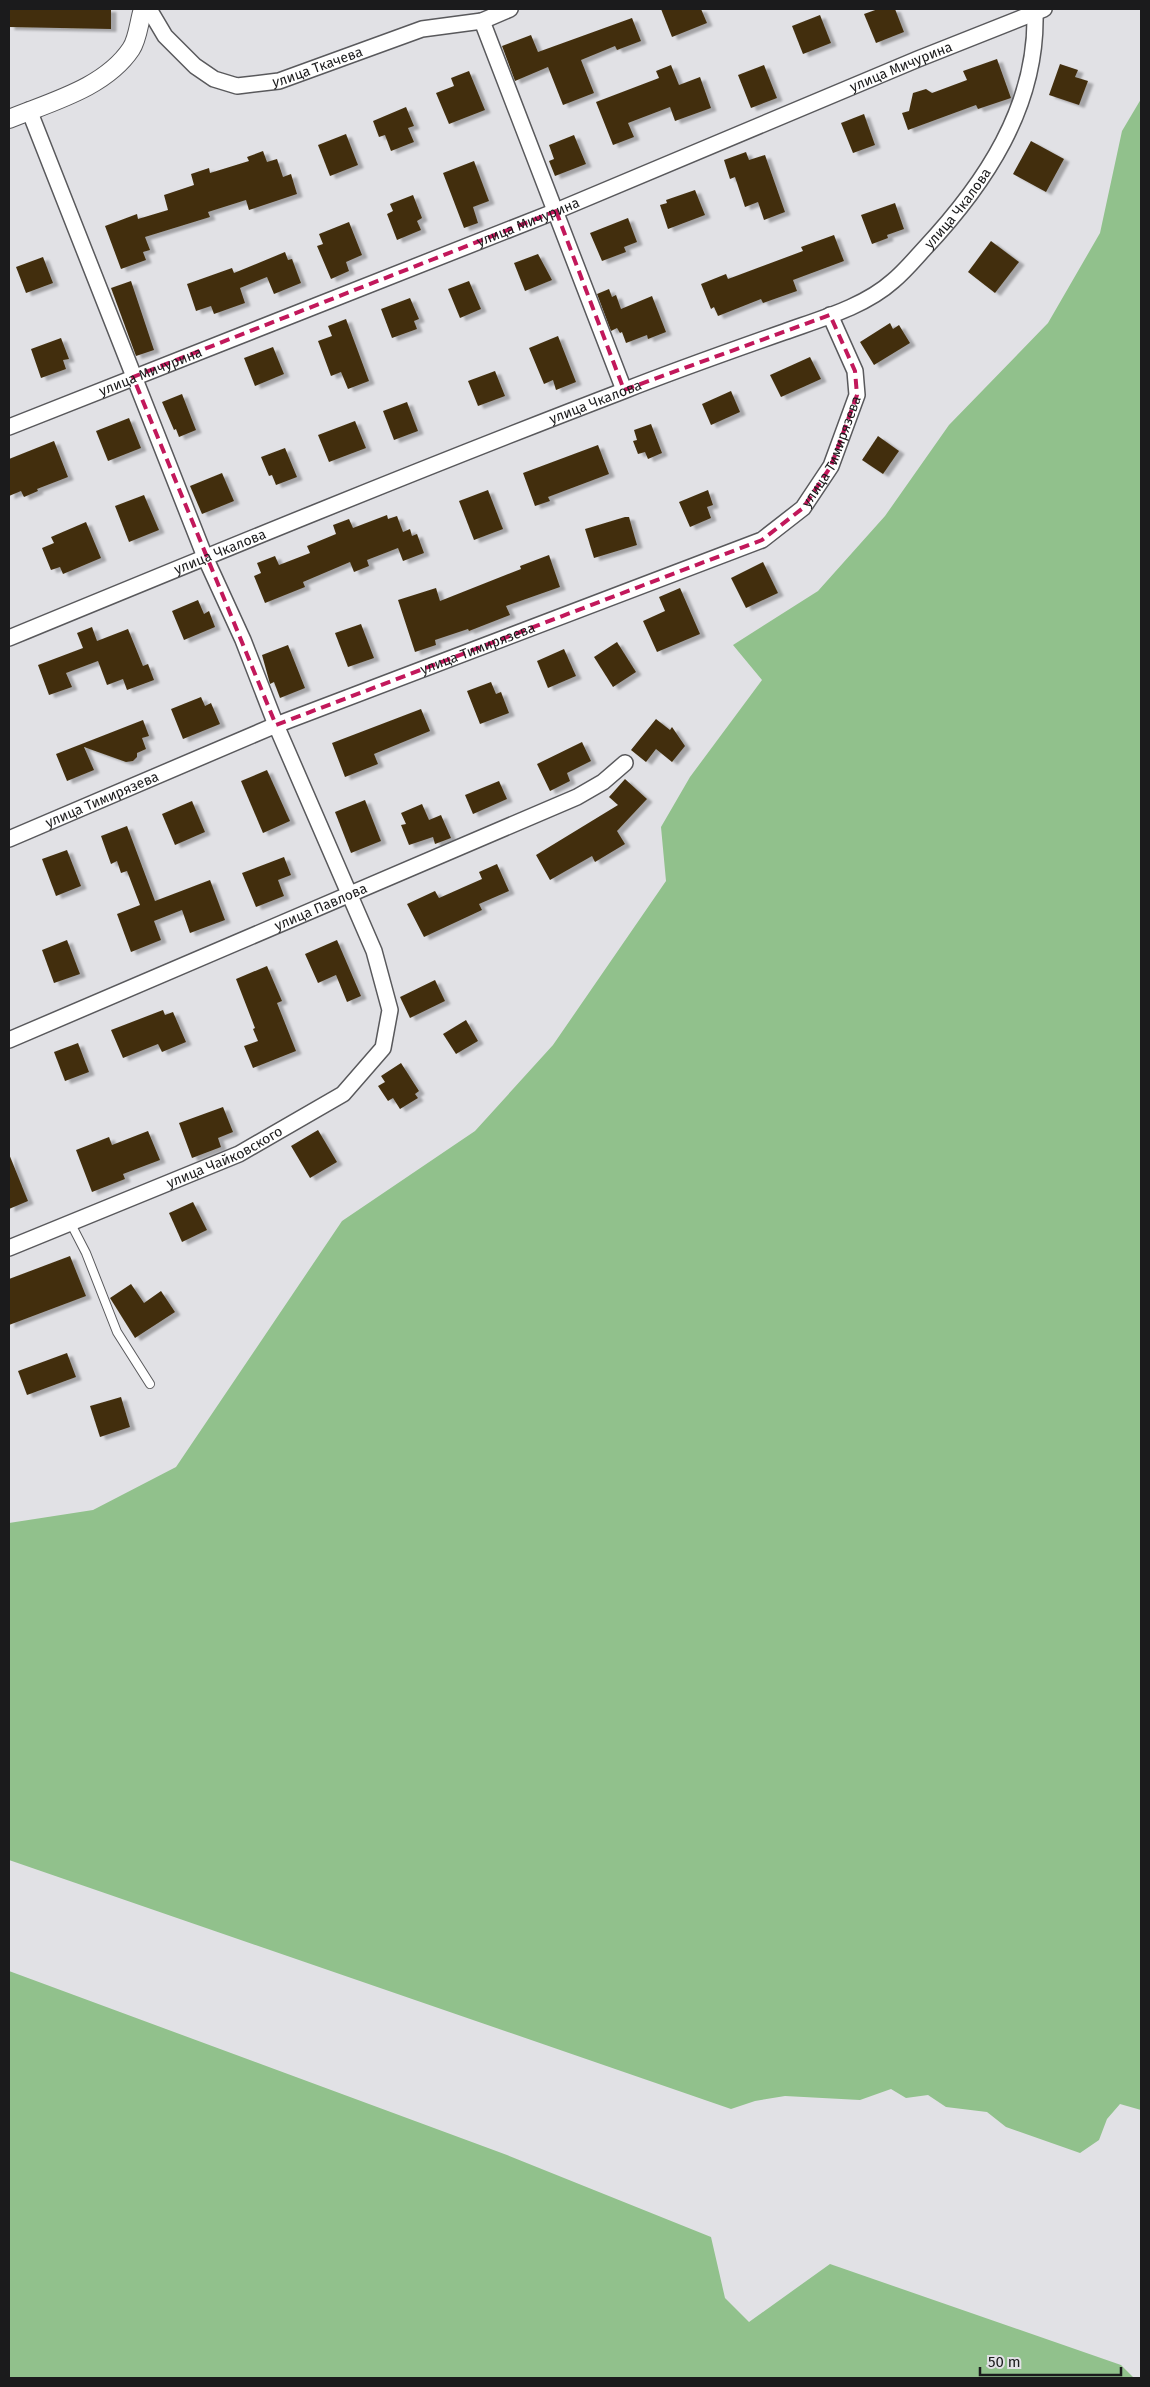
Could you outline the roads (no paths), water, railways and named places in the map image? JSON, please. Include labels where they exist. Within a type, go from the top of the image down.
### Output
[{"type":"street","points":[[9,118],[85,87],[114,68],[132,48],[143,9]]},
{"type":"street","name":"улица Ткачева","points":[[149,9],[165,36],[195,66],[214,79],[237,86],[279,81],[422,29],[482,21],[510,9]]},
{"type":"street","name":"улица Мичурина","points":[[9,427],[556,211],[918,59],[1039,11]]},
{"type":"street","name":"улица Чкалова","points":[[9,638],[624,390],[848,309],[892,283],[952,219],[982,180],[1003,144],[1020,104],[1035,42],[1039,11]]},
{"type":"street","points":[[482,21],[624,390]]},
{"type":"street","points":[[30,110],[133,378],[206,557],[244,640],[276,725],[348,894]]},
{"type":"street","name":"улица Тимирязева","points":[[9,839],[276,725],[762,540],[803,508],[831,466],[857,396],[855,371],[830,315]]},
{"type":"street","name":"улица Павлова","points":[[9,1040],[577,797],[603,782],[625,763]]},
{"type":"street","name":"улица Чайковского","points":[[9,1248],[239,1154],[343,1094],[383,1048],[390,1010],[374,950],[348,894]]},
{"type":"lane","points":[[70,1222],[86,1254],[117,1332],[150,1384]]}]
